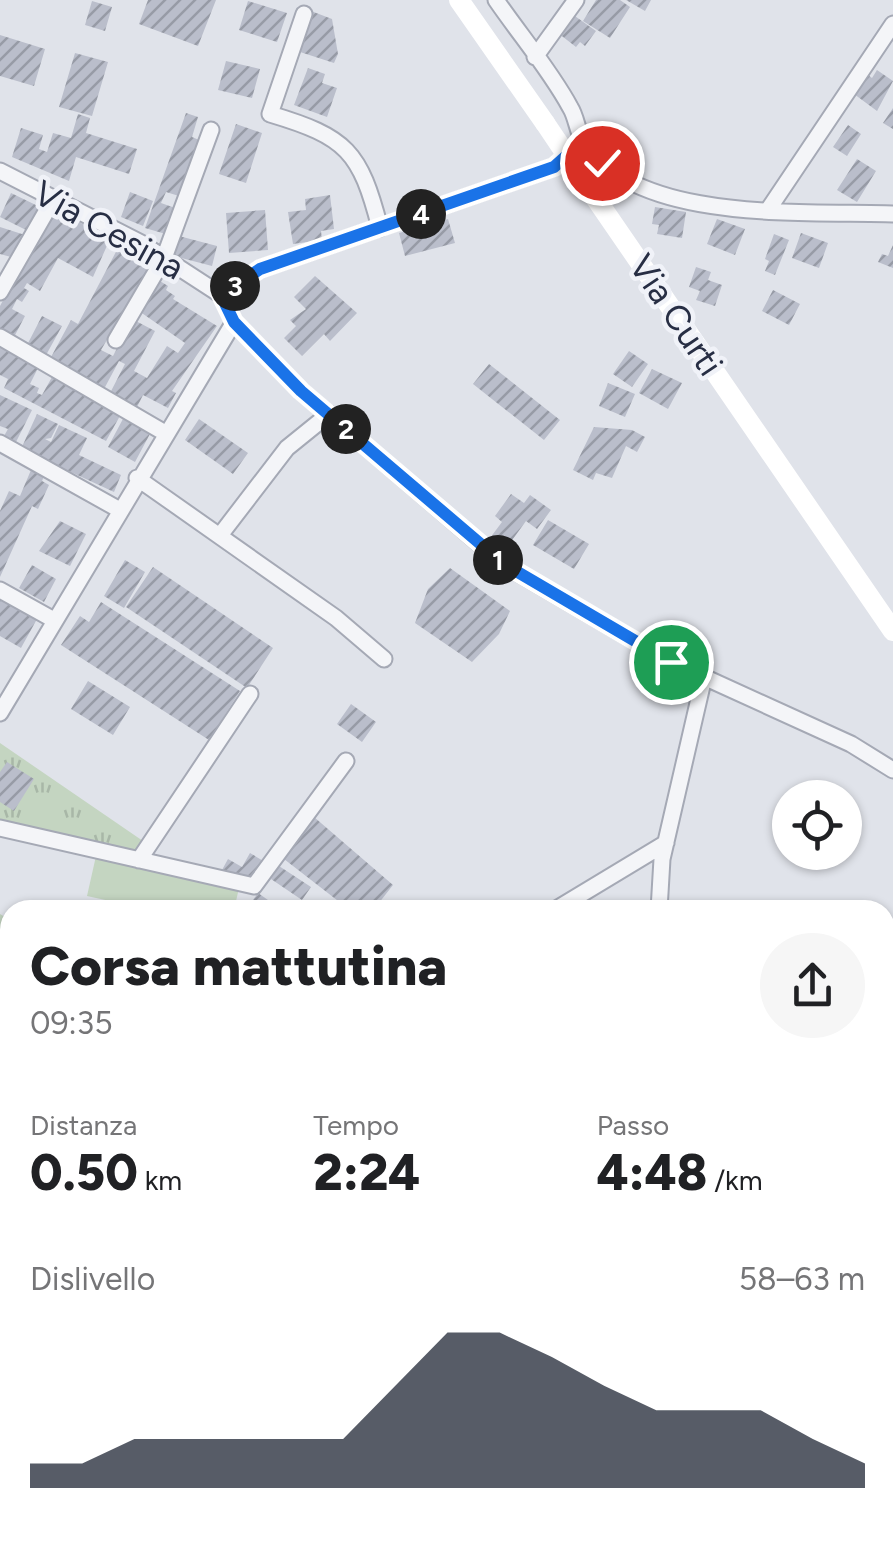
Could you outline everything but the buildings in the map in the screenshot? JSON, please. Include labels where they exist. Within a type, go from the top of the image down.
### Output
[{"type":"main road","name":"Via Curti","points":[[459,0],[893,630]]},
{"type":"street","points":[[496,0],[572,108],[583,141],[624,182],[654,195],[768,210],[893,214]]},
{"type":"street","points":[[535,56],[576,0]]},
{"type":"street","points":[[304,14],[270,114],[334,136],[366,176],[380,228]]},
{"type":"street","points":[[768,210],[893,24]]},
{"type":"street","points":[[116,340],[164,258],[211,130]]},
{"type":"street","points":[[221,295],[260,269],[554,167],[583,141]]},
{"type":"street","name":"Via Cesina","points":[[0,171],[164,258],[221,295],[234,322],[328,414],[504,564],[704,677],[852,744],[893,770]]},
{"type":"street","points":[[0,292],[54,198]]},
{"type":"street","points":[[1,709],[234,322]]},
{"type":"street","points":[[0,337],[165,433]]},
{"type":"street","points":[[222,534],[287,448],[328,414]]},
{"type":"street","points":[[0,443],[118,509]]},
{"type":"street","points":[[137,478],[222,534],[336,618],[384,660]]},
{"type":"street","points":[[0,590],[54,620]]},
{"type":"street","points":[[657,900],[666,843],[704,677]]},
{"type":"street","points":[[139,860],[250,694]]},
{"type":"street","points":[[0,828],[254,886],[346,761]]},
{"type":"street","points":[[572,900],[666,843]]},
{"type":"green space","points":[[0,743],[143,841],[134,855],[0,821]]},
{"type":"green space","points":[[96,856],[239,888],[236,900],[105,900],[87,896]]},
{"type":"route","points":[[602,163],[583,141],[554,167],[260,269],[221,295],[234,322],[301,391],[504,564],[671,662]]}]
